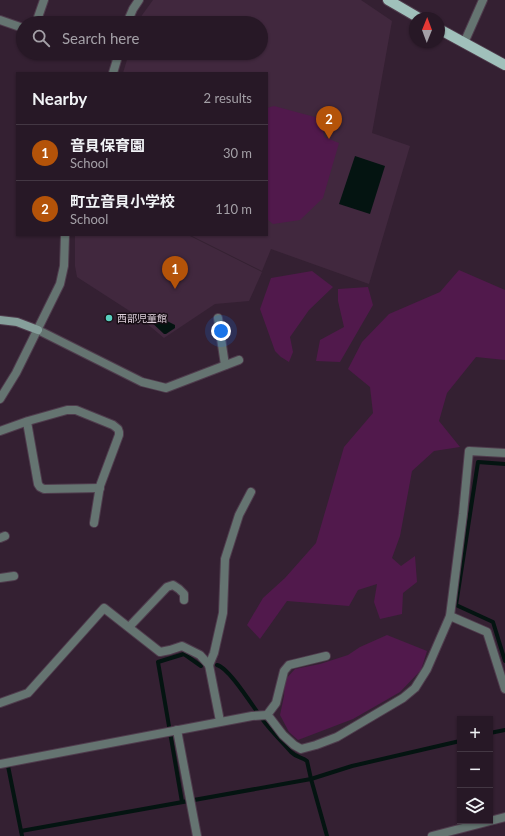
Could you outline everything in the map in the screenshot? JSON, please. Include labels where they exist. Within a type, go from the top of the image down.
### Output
[{"type":"main road","points":[[388,0],[409,12]]},
{"type":"main road","points":[[445,32],[505,65]]},
{"type":"street","points":[[38,16],[44,0]]},
{"type":"street","points":[[130,16],[139,0]]},
{"type":"street","points":[[464,42],[483,0]]},
{"type":"street","points":[[0,20],[16,26]]},
{"type":"street","points":[[113,72],[117,60]]},
{"type":"street","points":[[0,399],[16,373],[60,284],[64,266],[65,236]]},
{"type":"street","points":[[218,318],[225,365]]},
{"type":"street","points":[[0,320],[17,322],[38,330],[142,382],[166,388],[239,360]]},
{"type":"street","points":[[0,432],[27,422],[28,420],[67,410],[76,410],[118,428],[119,435],[100,488],[94,523]]},
{"type":"street","points":[[27,422],[38,484],[40,487],[44,489],[100,488]]},
{"type":"street","points":[[267,715],[288,740],[301,748],[316,745],[337,736],[403,698],[415,688],[427,669],[450,616],[470,451],[505,453]]},
{"type":"street","points":[[209,665],[214,653],[223,613],[225,559],[239,515],[251,492]]},
{"type":"street","points":[[0,578],[14,576]]},
{"type":"street","points":[[129,627],[141,611],[157,599],[161,592],[167,587],[173,585],[179,589],[184,594],[184,600]]},
{"type":"street","points":[[0,703],[28,693],[104,608],[160,652],[182,646],[200,655],[209,665],[220,721]]},
{"type":"street","points":[[450,616],[487,632],[505,689]]},
{"type":"street","points":[[0,764],[220,721],[267,715],[276,703],[284,671],[289,665],[326,656]]},
{"type":"street","points":[[177,730],[197,836]]},
{"type":"street","points":[[432,836],[505,817]]},
{"type":"shaded area","points":[[153,0],[361,0],[392,21],[372,133],[410,146],[369,284],[271,249],[262,271],[192,236],[268,236],[268,72],[123,72],[127,60],[268,60],[268,16],[141,16]]},
{"type":"shaded area","points":[[274,106],[322,119],[324,137],[339,143],[323,198],[300,220],[273,224],[268,220],[268,108]]},
{"type":"shaded area","points":[[355,156],[385,166],[370,214],[339,204]]},
{"type":"shaded area","points":[[75,236],[190,236],[262,272],[249,301],[215,304],[164,338],[139,317],[77,277],[75,266]]},
{"type":"shaded area","points":[[459,270],[505,290],[505,360],[476,357],[447,393],[439,421],[460,447],[434,451],[412,471],[400,536],[392,558],[401,566],[415,556],[417,582],[403,593],[402,614],[380,619],[374,602],[377,584],[358,590],[349,606],[287,601],[260,639],[247,625],[263,598],[285,578],[316,543],[344,447],[373,413],[370,387],[348,369],[362,342],[389,314],[440,292]]},
{"type":"shaded area","points":[[312,271],[333,287],[309,310],[290,337],[293,352],[289,362],[275,351],[260,309],[271,278]]},
{"type":"shaded area","points":[[368,287],[373,305],[340,362],[316,361],[320,340],[344,327],[338,301],[338,289]]},
{"type":"shaded area","points":[[148,313],[175,325],[175,328],[164,334],[147,318]]},
{"type":"shaded area","points":[[387,635],[427,651],[421,670],[400,692],[353,719],[298,740],[289,732],[280,715],[284,696],[285,680],[295,669],[320,664],[348,655],[360,647]]},
{"type":"waterway","points":[[505,464],[478,462],[456,605],[493,622],[505,661]]},
{"type":"waterway","points":[[182,802],[158,662],[184,654],[201,666]]},
{"type":"waterway","points":[[217,665],[229,674],[236,682],[266,724],[291,752],[307,761],[327,836]]},
{"type":"waterway","points":[[493,732],[505,730]]},
{"type":"waterway","points":[[21,831],[311,779],[352,766],[457,742]]},
{"type":"waterway","points":[[8,766],[22,836]]},
{"type":"place","name":"町立音貝小学校","points":[[329,139]]},
{"type":"place","name":"音貝保育園","points":[[175,289]]},
{"type":"place","name":"西部児童館","points":[[109,318]]}]
